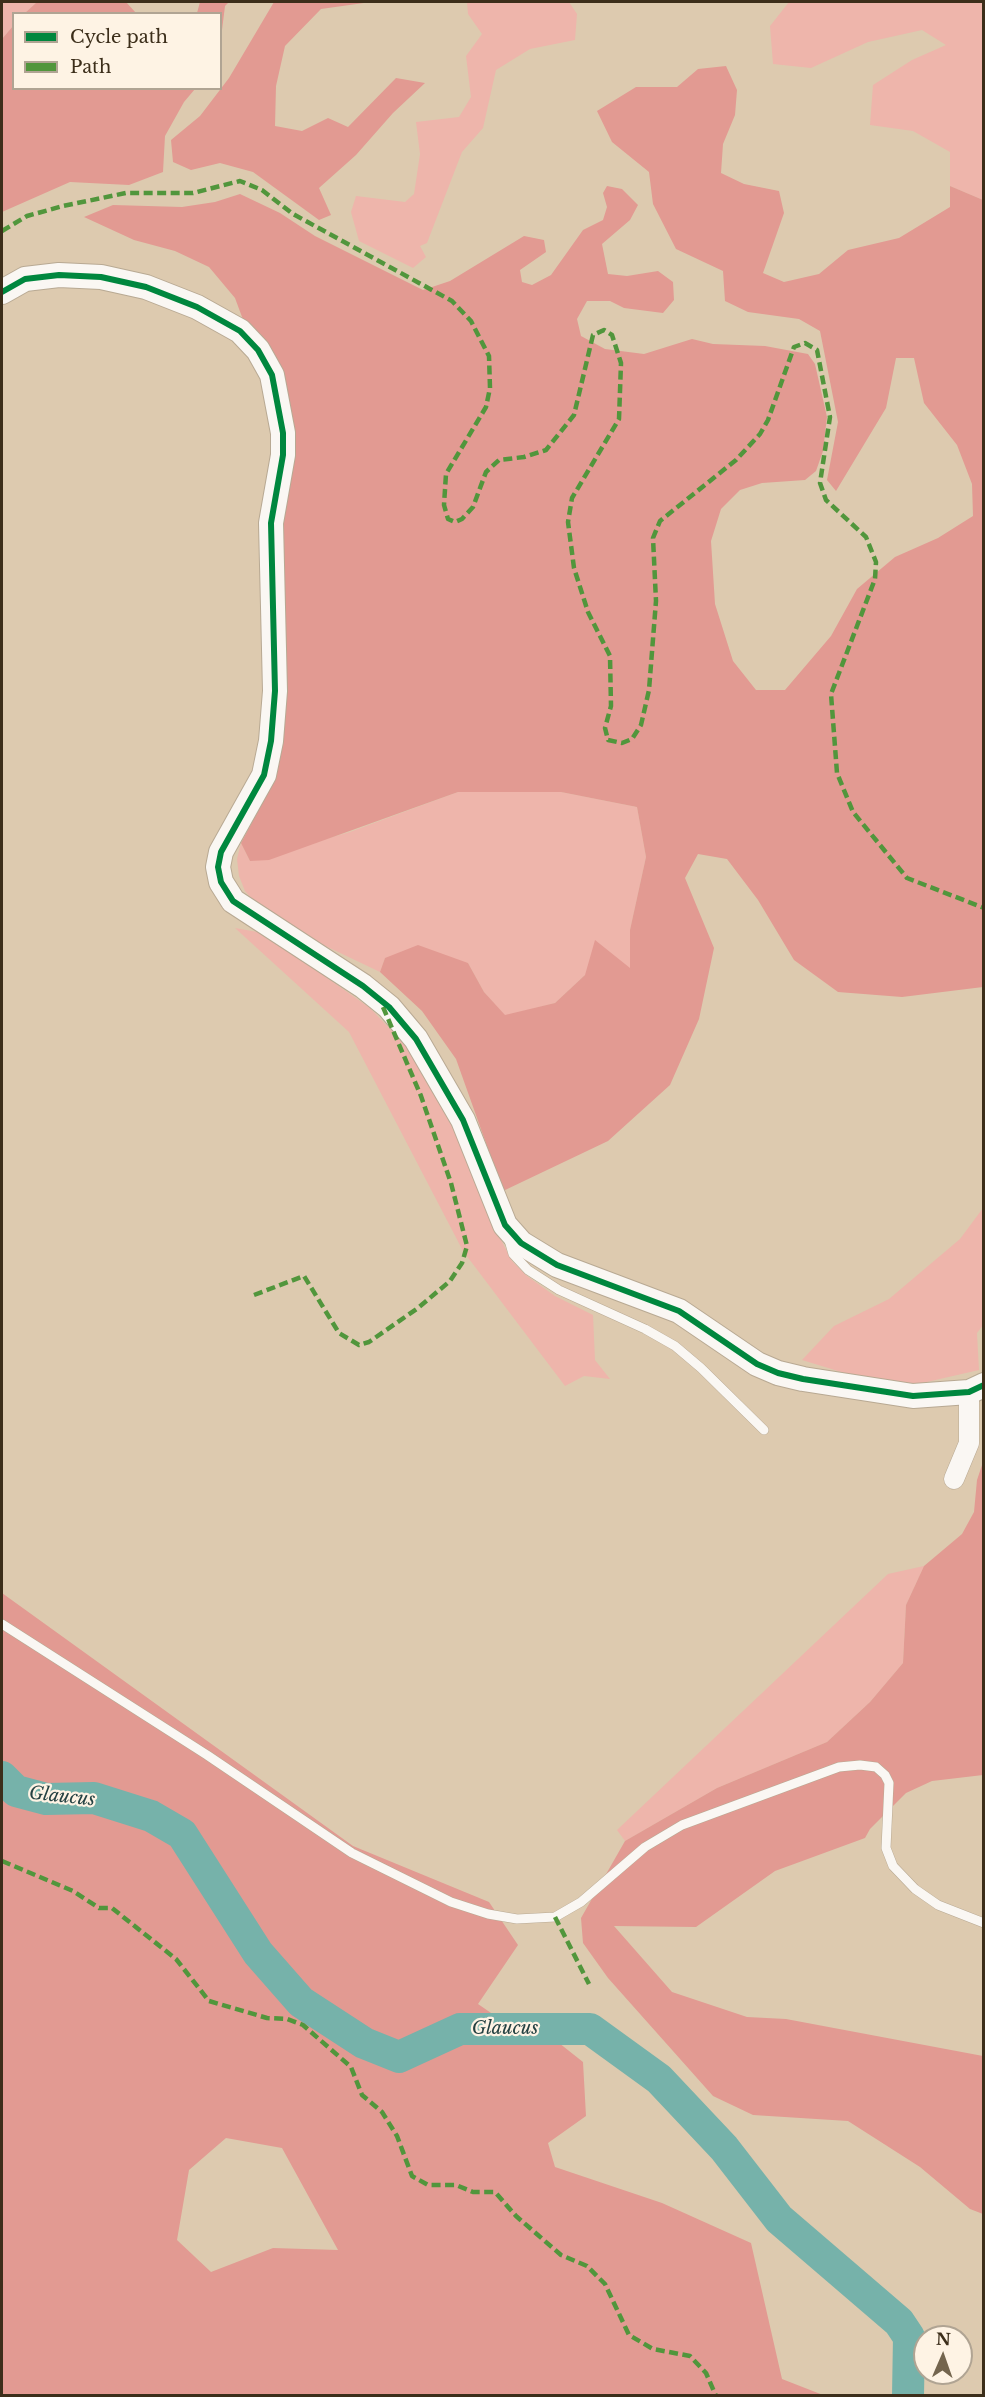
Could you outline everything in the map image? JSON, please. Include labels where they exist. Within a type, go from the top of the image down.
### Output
[{"type":"street","points":[[2,292],[25,279],[59,275],[101,277],[146,287],[197,307],[240,331],[258,350],[272,375],[284,433],[283,455],[271,523],[275,691],[271,741],[264,775],[221,852],[218,867],[221,882],[233,901],[363,986],[389,1007],[409,1031],[463,1119],[505,1225],[536,1254],[557,1265],[679,1311],[757,1364],[778,1372],[802,1379],[913,1396],[976,1388],[969,1443],[954,1479]]},
{"type":"lane","points":[[511,1232],[510,1246],[528,1270],[559,1290],[645,1329],[675,1346],[701,1368],[764,1431]]},
{"type":"lane","points":[[2,1624],[207,1755],[352,1853],[451,1902],[488,1914],[517,1918],[555,1917],[581,1902],[645,1847],[682,1825],[838,1767],[860,1765],[876,1767],[885,1774],[889,1784],[885,1825],[886,1848],[893,1866],[915,1889],[938,1905],[984,1923]]},
{"type":"shaded area","points":[[2,2],[37,2],[26,12],[12,12],[12,27],[2,39]]},
{"type":"shaded area","points":[[37,2],[126,2],[135,12],[26,12]]},
{"type":"shaded area","points":[[200,2],[229,2],[225,6],[222,30],[222,12],[197,12]]},
{"type":"shaded area","points":[[274,2],[371,2],[321,9],[285,46],[276,86],[275,126],[302,131],[328,118],[348,127],[396,78],[425,83],[393,113],[356,155],[319,188],[331,215],[319,220],[253,172],[220,163],[191,170],[173,162],[171,140],[200,116],[229,78]]},
{"type":"shaded area","points":[[467,2],[569,2],[577,14],[575,40],[530,49],[496,70],[483,128],[462,152],[427,243],[420,246],[426,257],[413,268],[359,241],[351,212],[356,196],[405,202],[414,194],[420,154],[416,122],[459,117],[471,97],[466,56],[482,34],[468,14]]},
{"type":"shaded area","points":[[789,2],[983,2],[983,200],[950,186],[950,152],[913,131],[870,125],[873,85],[912,60],[946,45],[922,30],[868,42],[811,68],[773,64],[770,26]]},
{"type":"shaded area","points":[[12,27],[12,90],[194,90],[184,102],[165,136],[163,172],[129,185],[70,182],[2,212],[2,39]]},
{"type":"shaded area","points":[[726,66],[737,90],[735,115],[723,144],[721,173],[744,184],[779,191],[784,213],[763,273],[784,282],[819,274],[848,250],[899,238],[950,207],[950,186],[983,200],[983,987],[902,997],[838,992],[794,960],[758,900],[727,859],[698,854],[685,878],[714,948],[699,1019],[670,1085],[608,1141],[503,1191],[456,1059],[422,1011],[380,972],[385,958],[418,945],[468,963],[484,992],[505,1015],[555,1003],[585,975],[595,940],[630,968],[630,930],[646,857],[637,807],[561,792],[458,792],[269,860],[250,861],[241,843],[273,783],[276,526],[292,452],[235,298],[209,267],[175,251],[134,240],[84,217],[113,205],[182,207],[215,202],[240,194],[280,213],[315,236],[423,290],[450,281],[524,236],[544,240],[546,252],[520,270],[522,282],[532,285],[551,275],[583,230],[603,220],[607,207],[603,193],[607,186],[622,189],[638,205],[630,220],[602,244],[608,274],[627,276],[658,271],[673,282],[674,300],[663,313],[624,308],[610,301],[587,301],[577,319],[581,336],[605,349],[644,354],[692,339],[713,344],[765,346],[808,354],[815,364],[827,417],[823,451],[816,471],[805,480],[762,483],[740,490],[721,509],[711,541],[715,604],[733,661],[756,690],[785,690],[831,636],[857,589],[895,557],[938,538],[973,516],[972,484],[957,445],[924,403],[914,358],[896,358],[886,408],[836,491],[827,480],[838,422],[820,331],[799,319],[748,312],[725,301],[723,271],[676,249],[653,204],[649,172],[612,142],[597,111],[636,87],[677,87],[698,69]]},
{"type":"shaded area","points":[[458,792],[561,792],[637,807],[646,857],[630,930],[631,969],[585,975],[555,1003],[505,1016],[484,992],[468,963],[385,958],[380,972],[290,929],[262,910],[245,891],[239,876],[237,859],[241,843],[250,861],[350,832]]},
{"type":"shaded area","points":[[235,928],[263,933],[370,1008],[410,1050],[463,1144],[499,1236],[512,1261],[527,1276],[555,1296],[593,1315],[595,1360],[610,1379],[584,1376],[565,1386],[463,1251],[349,1032]]},
{"type":"shaded area","points":[[983,1208],[984,1324],[977,1333],[979,1370],[918,1384],[851,1375],[802,1360],[834,1326],[889,1299],[960,1239]]},
{"type":"shaded area","points":[[983,1462],[983,1775],[932,1781],[906,1793],[870,1829],[865,1838],[775,1871],[696,1927],[614,1926],[672,1992],[747,2017],[786,2019],[983,2056],[983,2214],[970,2209],[920,2167],[848,2121],[753,2115],[713,2096],[608,1978],[583,1943],[581,1918],[625,1841],[717,1788],[827,1742],[870,1702],[903,1663],[906,1605],[924,1566],[962,1534],[974,1512],[977,1480]]},
{"type":"shaded area","points":[[924,1566],[906,1605],[903,1663],[870,1702],[827,1742],[717,1788],[625,1841],[617,1830],[888,1574]]},
{"type":"shaded area","points":[[2,1593],[353,1846],[489,1902],[518,1945],[478,2004],[510,2026],[559,2043],[583,2062],[586,2116],[548,2143],[555,2167],[662,2203],[751,2243],[782,2379],[823,2395],[2,2395]],"holes":[[[226,2138],[282,2148],[338,2250],[273,2248],[211,2272],[177,2240],[189,2170]]]},
{"type":"waterway","name":"Glaucus","points":[[2,1777],[16,1791],[46,1799],[94,1798],[151,1816],[182,1834],[258,1953],[301,2002],[364,2043],[399,2057],[460,2029],[590,2029],[659,2079],[724,2148],[779,2219],[899,2322],[909,2337],[908,2396]]},
{"type":"marked path","points":[[2,231],[27,216],[63,206],[126,193],[193,193],[240,181],[262,190],[293,214],[452,301],[471,321],[489,356],[490,388],[486,407],[446,474],[444,505],[448,519],[455,522],[462,519],[473,507],[486,472],[499,460],[524,457],[546,450],[574,415],[593,335],[604,330],[612,335],[621,363],[619,419],[572,498],[568,522],[574,568],[588,612],[610,656],[611,706],[605,728],[608,740],[622,743],[632,739],[641,725],[649,690],[656,601],[653,538],[660,521],[736,460],[760,434],[768,420],[794,347],[805,343],[817,350],[830,417],[820,483],[826,500],[866,537],[876,562],[875,579],[831,694],[837,773],[853,812],[907,878],[984,908]]},
{"type":"marked path","points":[[254,1295],[304,1276],[339,1333],[359,1345],[369,1342],[418,1308],[450,1281],[462,1263],[467,1246],[451,1183],[421,1096],[383,1007]]},
{"type":"marked path","points":[[2,1861],[73,1891],[99,1908],[112,1908],[176,1959],[209,2001],[267,2018],[287,2019],[303,2025],[351,2067],[362,2095],[382,2112],[397,2136],[412,2176],[428,2185],[456,2185],[473,2192],[495,2192],[516,2216],[561,2255],[587,2266],[605,2284],[629,2335],[653,2349],[690,2356],[706,2373],[716,2396]]},
{"type":"marked path","points":[[555,1917],[589,1984]]},
{"type":"cycle path","points":[[2,292],[25,279],[59,275],[101,277],[146,287],[197,307],[240,331],[258,350],[272,375],[283,433],[283,455],[271,523],[275,691],[271,741],[264,775],[221,852],[218,867],[221,882],[233,901],[363,986],[389,1007],[416,1039],[463,1120],[505,1225],[521,1243],[557,1265],[679,1311],[757,1364],[778,1373],[913,1396],[969,1392],[984,1385]]}]
